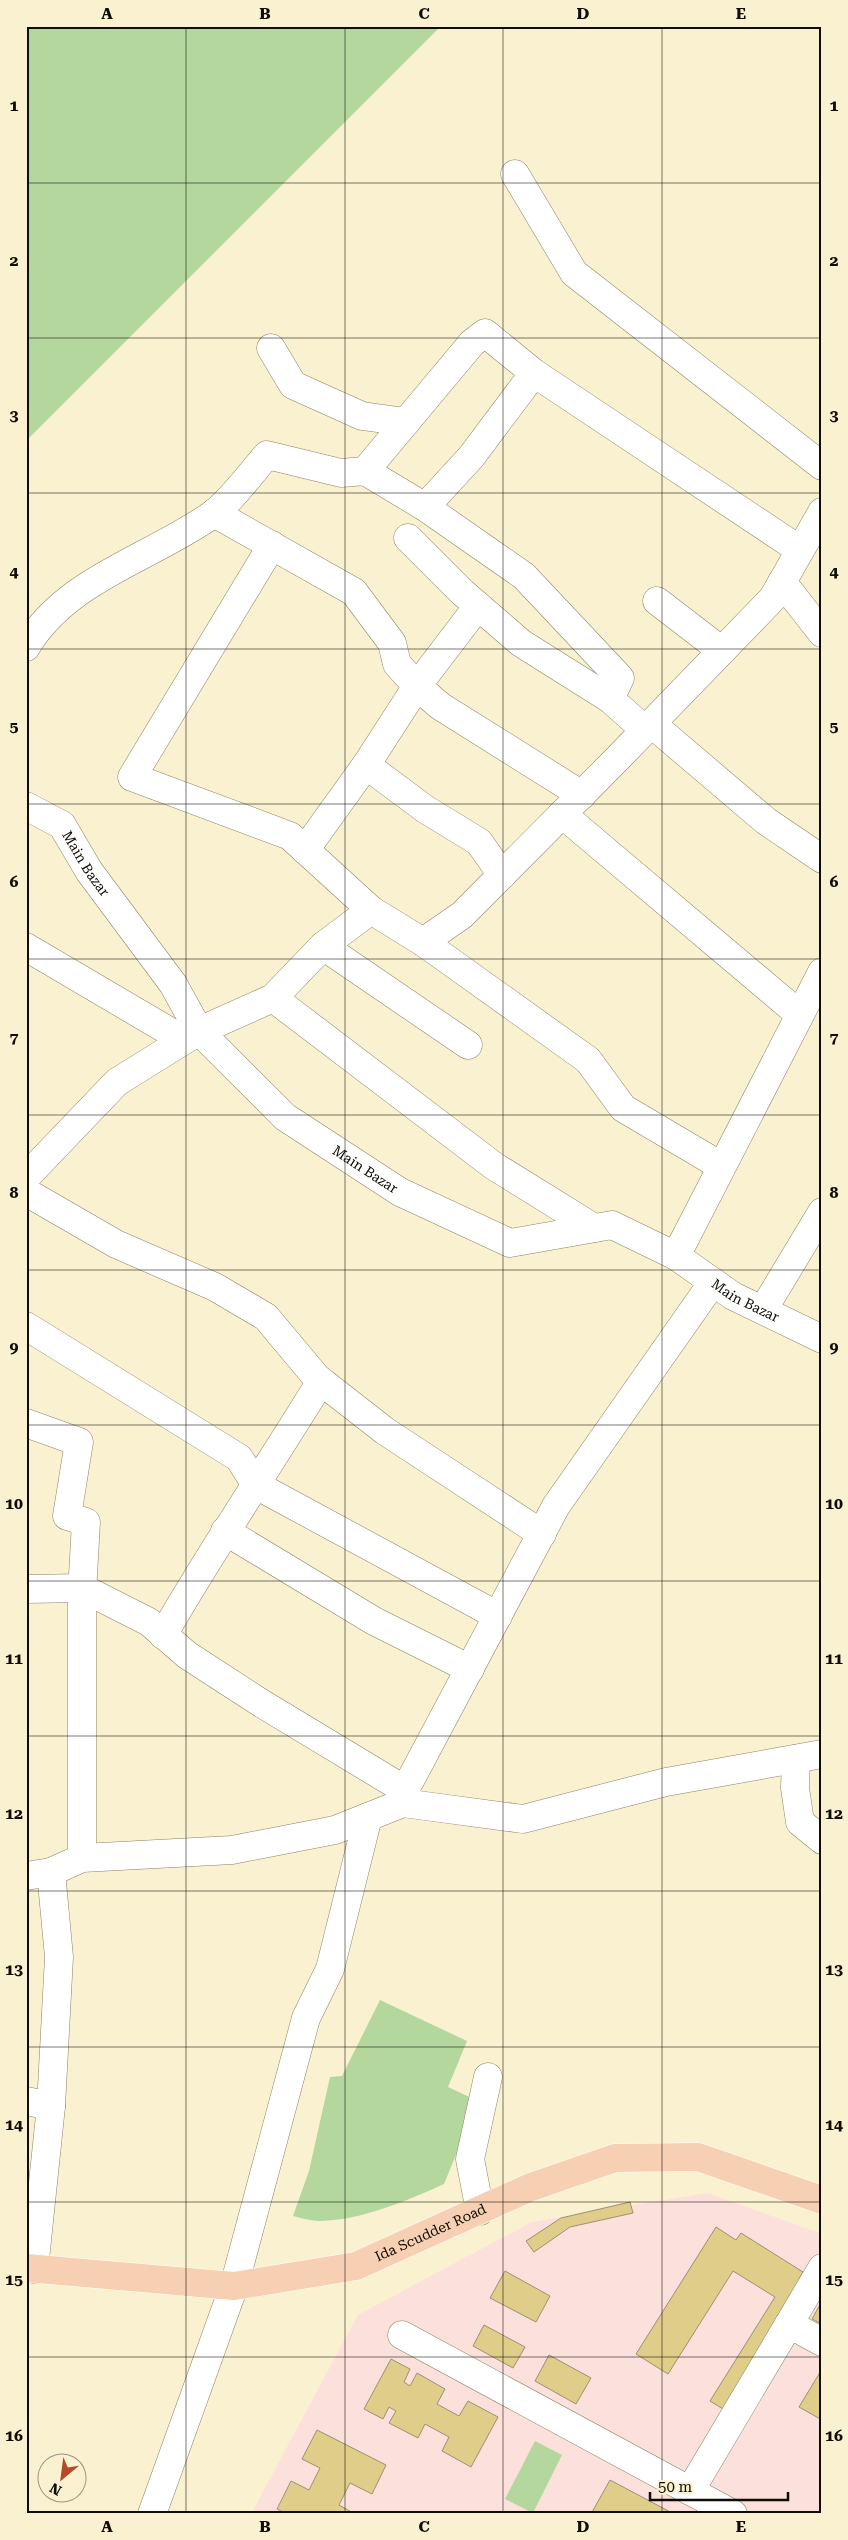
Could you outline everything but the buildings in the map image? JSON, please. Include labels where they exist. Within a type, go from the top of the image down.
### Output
[{"type":"main road","name":"Ida Scudder Road","points":[[30,2268],[234,2286],[356,2266],[531,2187],[615,2158],[698,2157],[822,2200]]},
{"type":"street","points":[[515,174],[574,273],[822,466]]},
{"type":"street","points":[[365,471],[472,343],[485,333],[534,374],[814,534],[773,598],[649,727],[502,875],[462,914],[423,942]]},
{"type":"street","points":[[271,348],[293,386],[362,416],[406,422]]},
{"type":"street","points":[[425,507],[471,457],[534,374]]},
{"type":"street","points":[[26,647],[33,635],[74,594],[214,513],[267,455],[342,473],[365,471],[425,507],[524,576],[620,678],[610,699]]},
{"type":"street","points":[[214,513],[354,592],[392,643],[397,664],[417,686],[440,706],[582,794]]},
{"type":"street","points":[[408,538],[478,606],[521,643],[610,699],[649,727],[766,821],[822,860]]},
{"type":"street","points":[[272,545],[132,777],[290,836],[371,910],[423,942],[588,1060],[624,1108],[721,1166]]},
{"type":"street","points":[[782,582],[822,634]]},
{"type":"street","points":[[658,600],[722,651]]},
{"type":"street","points":[[305,850],[366,765],[417,686],[478,606]]},
{"type":"street","points":[[366,765],[424,809],[479,842],[502,875]]},
{"type":"street","name":"Main Bazar","points":[[26,806],[62,825],[89,871],[173,984],[192,1036],[285,1117],[400,1192],[510,1243],[612,1225],[676,1256],[733,1296],[822,1339]]},
{"type":"street","points":[[562,814],[800,1014]]},
{"type":"street","points":[[26,1177],[117,1082],[192,1036],[273,998],[323,946],[371,910]]},
{"type":"street","points":[[323,946],[468,1045]]},
{"type":"street","points":[[26,947],[192,1036]]},
{"type":"street","points":[[676,1256],[822,972]]},
{"type":"street","points":[[273,998],[494,1166],[594,1228]]},
{"type":"street","points":[[26,1192],[116,1244],[215,1287],[266,1317],[321,1381],[386,1432],[542,1534]]},
{"type":"street","points":[[763,1310],[822,1212]]},
{"type":"street","points":[[30,2268],[39,2104],[59,1957],[39,1874],[82,1858],[232,1850],[335,1830],[368,1817],[404,1796],[556,1506],[713,1282]]},
{"type":"street","points":[[26,1326],[239,1458],[256,1485],[498,1616]]},
{"type":"street","points":[[163,1635],[225,1531],[321,1381]]},
{"type":"street","points":[[26,1423],[79,1442],[67,1516],[86,1522],[82,1588],[82,1858]]},
{"type":"street","points":[[225,1531],[374,1621],[470,1669]]},
{"type":"street","points":[[26,1589],[82,1588],[149,1622],[187,1655],[404,1796],[523,1819],[666,1782],[809,1756]]},
{"type":"street","points":[[809,1756],[795,1788],[800,1822],[822,1840]]},
{"type":"street","points":[[152,2514],[234,2286],[306,2018],[330,1969],[368,1817]]},
{"type":"street","points":[[480,2211],[470,2159],[488,2077]]},
{"type":"street","points":[[690,2490],[822,2268]]},
{"type":"street","points":[[789,2324],[822,2342]]},
{"type":"street","points":[[402,2335],[732,2514]]},
{"type":"shaded area","points":[[708,2193],[822,2234],[822,2514],[251,2514],[358,2315],[532,2222]]},
{"type":"green space","points":[[26,26],[441,26],[26,441]]},
{"type":"green space","points":[[380,2000],[467,2041],[448,2087],[478,2101],[444,2184],[399,2203],[352,2217],[320,2221],[293,2216],[309,2171],[330,2077],[342,2076]]},
{"type":"green space","points":[[535,2441],[562,2455],[533,2513],[505,2499]]}]
